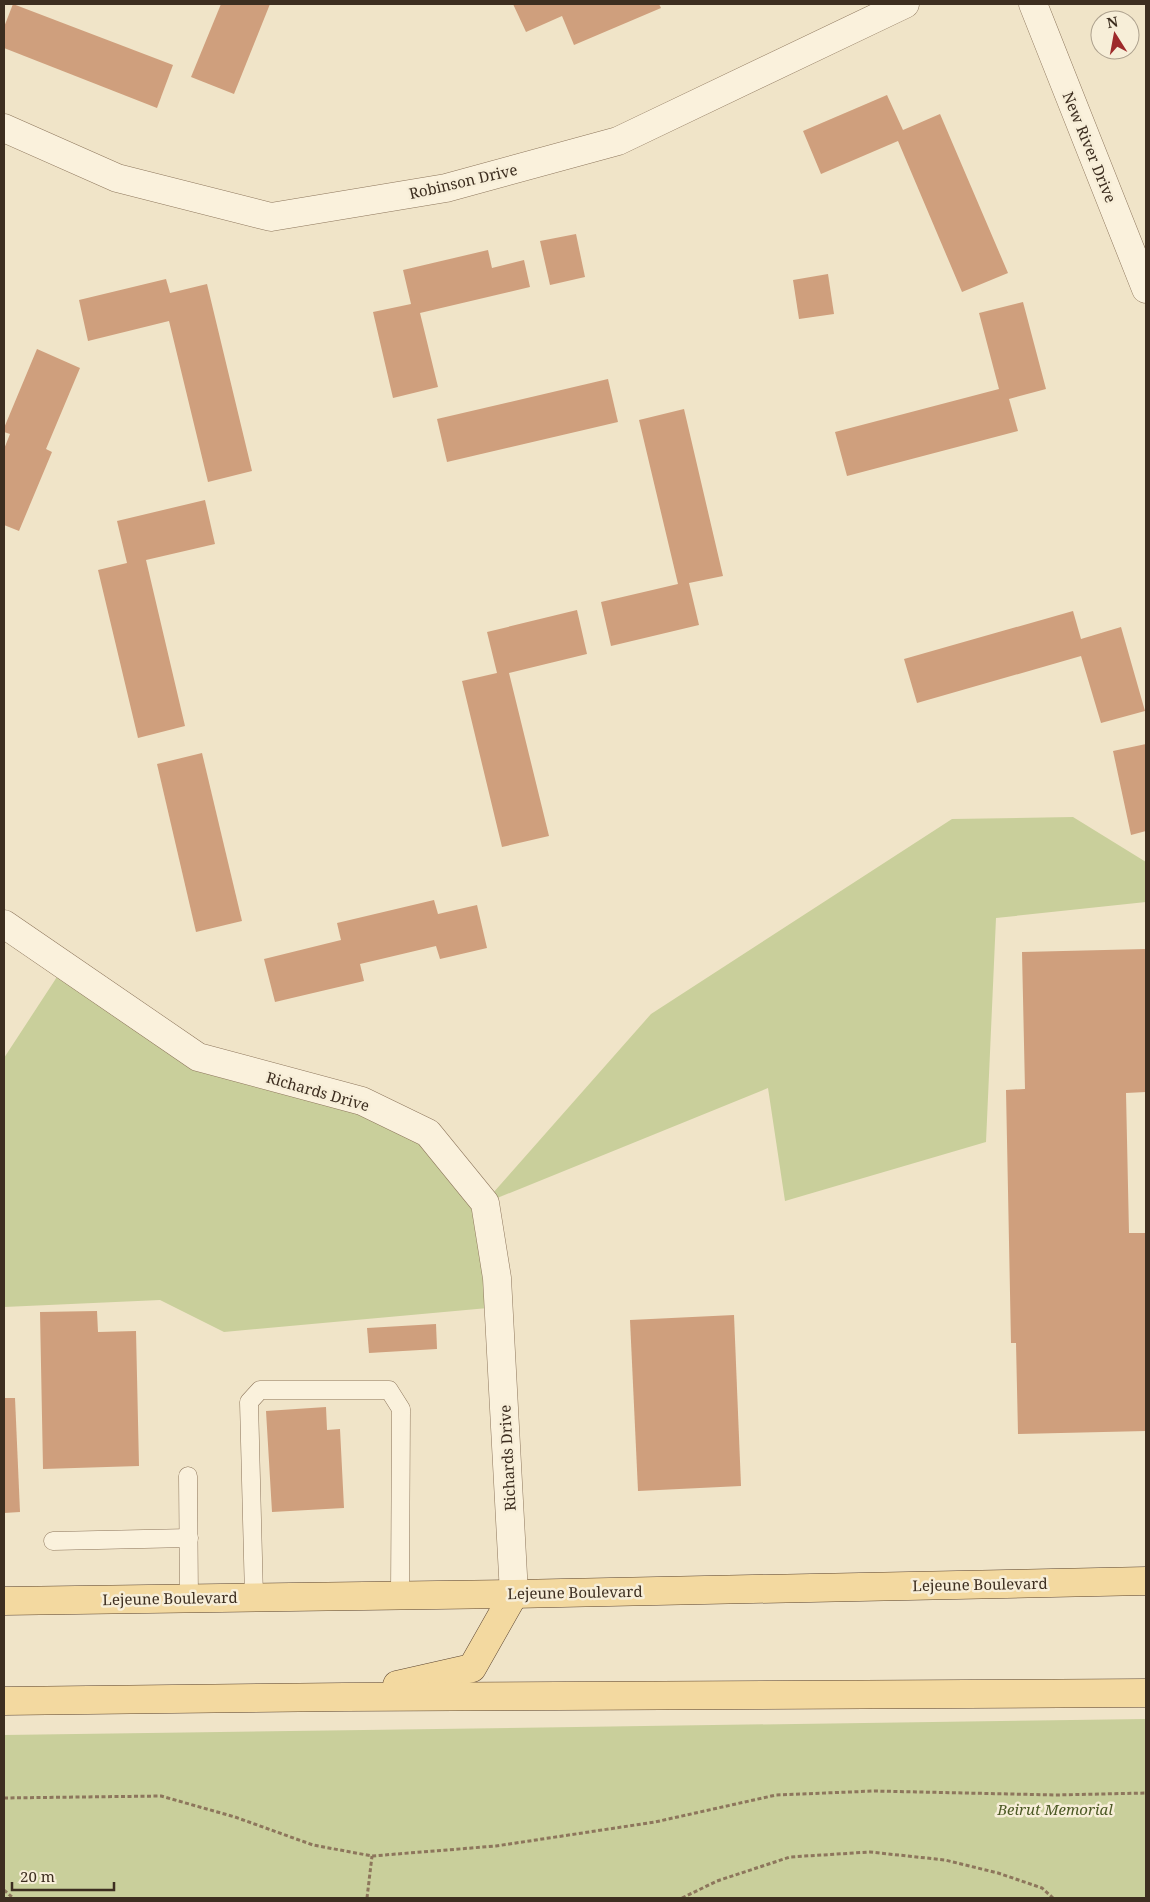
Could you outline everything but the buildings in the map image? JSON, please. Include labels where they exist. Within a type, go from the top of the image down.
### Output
[{"type":"main road","name":"Lejeune Boulevard","points":[[4,1601],[514,1594],[1146,1580]]},
{"type":"main road","points":[[344,1696],[472,1668],[514,1594]]},
{"type":"main road","points":[[4,1701],[344,1696],[1146,1693]]},
{"type":"street","name":"Robinson Drive","points":[[4,128],[117,178],[271,217],[446,188],[618,141],[905,4]]},
{"type":"street","name":"New River Drive","points":[[1034,4],[1146,290]]},
{"type":"street","name":"Richards Drive","points":[[4,924],[198,1058],[362,1101],[428,1133],[485,1203],[497,1278],[514,1594]]},
{"type":"lane","points":[[254,1598],[250,1402],[260,1390],[389,1390],[402,1409],[400,1596]]},
{"type":"lane","points":[[188,1476],[189,1598]]},
{"type":"lane","points":[[53,1540],[189,1538]]},
{"type":"path","points":[[4,1798],[161,1796],[235,1817],[313,1845],[372,1856],[496,1846],[655,1822],[776,1796],[874,1791],[1056,1795],[1146,1793]]},
{"type":"path","points":[[682,1898],[717,1881],[790,1857],[870,1852],[944,1860],[998,1872],[1042,1888],[1053,1898]]},
{"type":"path","points":[[367,1898],[372,1856]]},
{"type":"path","points":[[4,1890],[13,1898]]},
{"type":"green space","points":[[1073,817],[1146,862],[1146,902],[996,918],[986,1142],[785,1201],[768,1088],[485,1203],[499,1307],[224,1332],[160,1300],[4,1307],[4,1058],[70,957],[198,1057],[428,1133],[485,1202],[651,1014],[952,819]]},
{"type":"green space","name":"Beirut Memorial","points":[[1146,1719],[1146,1898],[4,1898],[4,1735]]}]
